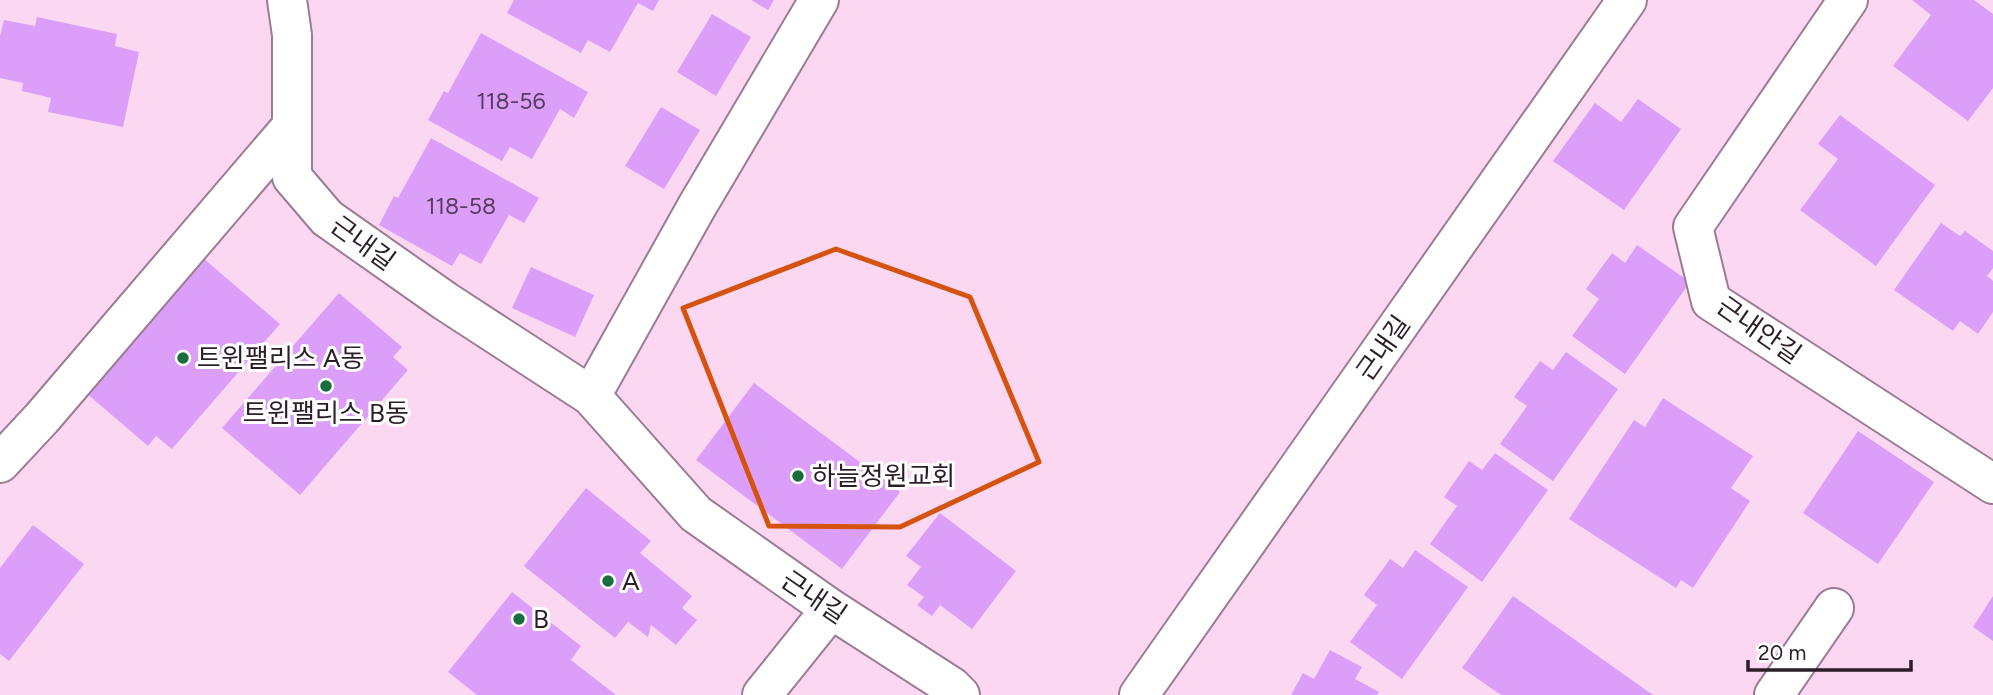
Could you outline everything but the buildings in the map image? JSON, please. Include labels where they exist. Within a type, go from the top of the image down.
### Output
[{"type":"street","name":"근내길","points":[[287,0],[292,35],[292,177],[327,218],[591,396],[696,514],[960,695]]},
{"type":"street","points":[[591,396],[696,208],[819,0]]},
{"type":"street","name":"근내길","points":[[1139,695],[1627,0]]},
{"type":"street","name":"근내안길","points":[[1848,0],[1693,228],[1711,302],[1990,474]]},
{"type":"street","points":[[0,463],[42,418],[292,126]]},
{"type":"street","points":[[1774,695],[1834,608]]},
{"type":"street","points":[[762,695],[831,609]]},
{"type":"highlighted area","points":[[836,249],[970,297],[1039,462],[900,527],[769,526],[683,308]]},
{"type":"place","name":"트윈팰리스 A동","points":[[183,358]]},
{"type":"place","name":"트윈팰리스 B동","points":[[326,386]]},
{"type":"place","name":"하늘정원교회","points":[[798,476]]},
{"type":"place","name":"A","points":[[608,581]]},
{"type":"place","name":"B","points":[[519,619]]}]
